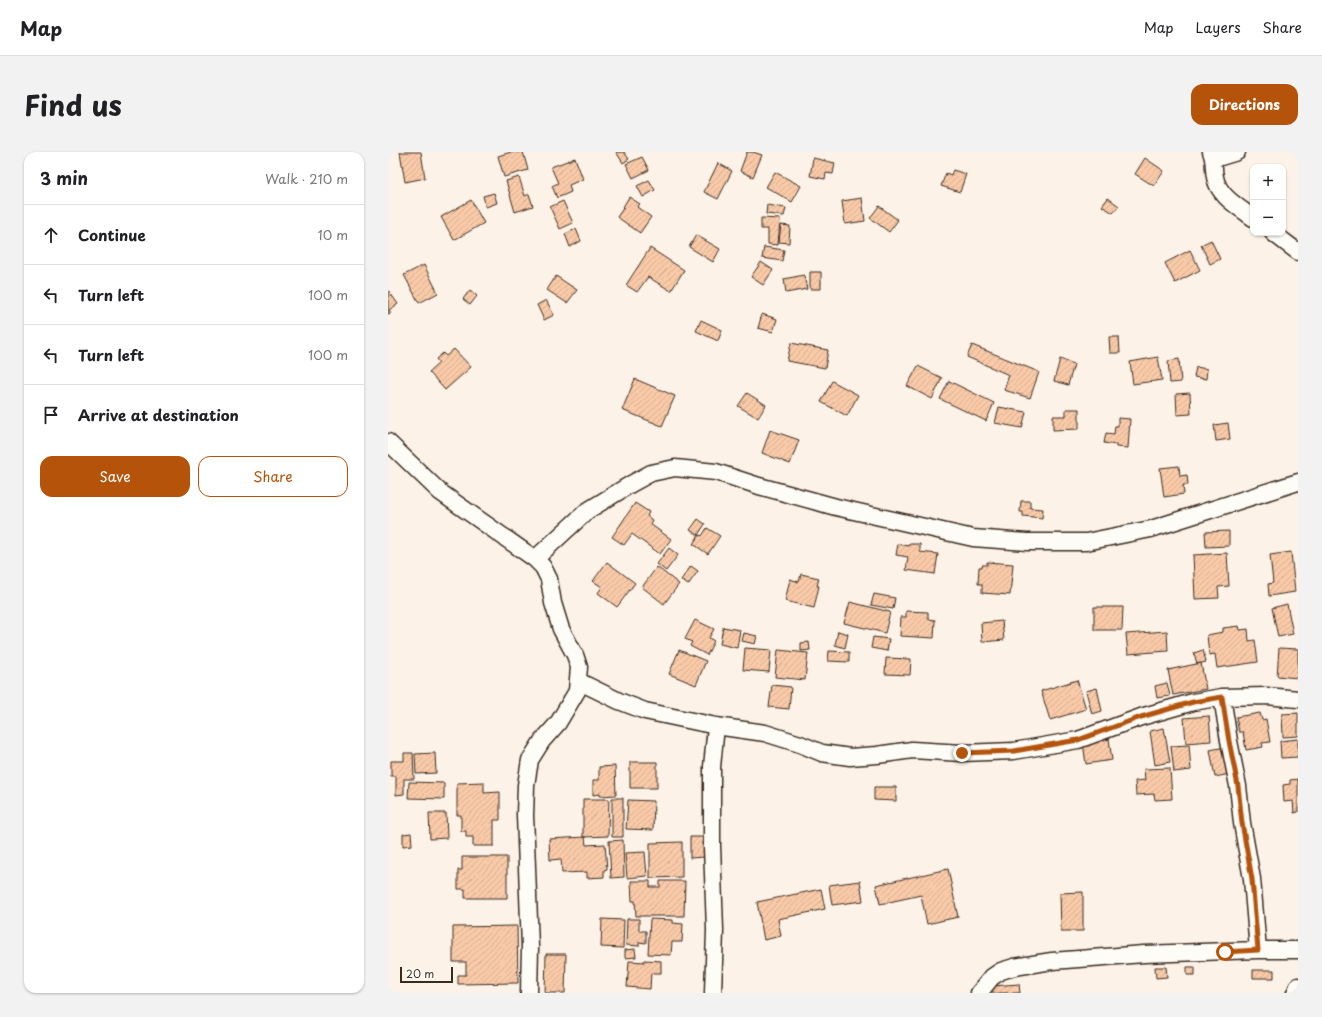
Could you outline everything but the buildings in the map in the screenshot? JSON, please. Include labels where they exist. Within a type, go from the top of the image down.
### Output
[{"type":"street","points":[[1237,152],[1212,156],[1215,177],[1220,190],[1232,202],[1250,216]]},
{"type":"street","points":[[1277,236],[1298,252]]},
{"type":"street","points":[[388,442],[440,492],[535,559],[543,567],[549,579],[553,603],[559,622],[578,667],[576,691],[558,723],[542,741],[530,760],[526,785],[525,815],[530,947],[529,993]]},
{"type":"street","points":[[535,559],[587,511],[651,473],[675,468],[716,472],[836,507],[958,535],[973,538],[1027,542],[1086,542],[1151,529],[1298,482]]},
{"type":"street","points":[[578,681],[619,701],[645,711],[716,726],[765,733],[800,744],[822,753],[850,756],[877,755],[912,750],[962,753],[1014,751],[1078,740],[1141,717],[1186,704],[1222,697],[1267,696],[1298,699]]},
{"type":"street","points":[[1222,697],[1238,786],[1242,823],[1252,879],[1258,950]]},
{"type":"street","points":[[714,993],[715,930],[712,846],[712,775],[716,726]]},
{"type":"street","points":[[979,993],[992,977],[1001,971],[1014,967],[1052,961],[1144,954],[1298,950]]},
{"type":"street","points":[[1295,993],[1298,986]]},
{"type":"route","points":[[962,753],[1014,751],[1078,740],[1110,730],[1141,717],[1193,702],[1222,697],[1238,786],[1242,823],[1252,879],[1258,950],[1225,952]]}]
